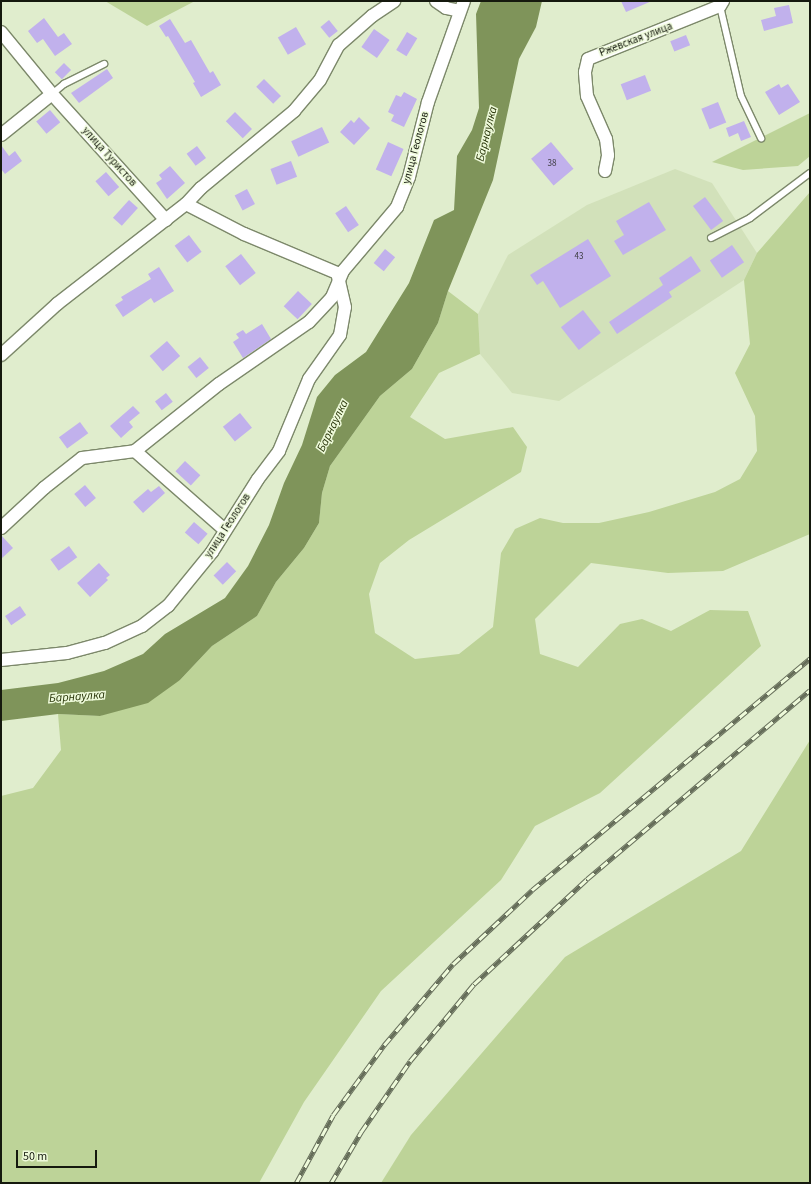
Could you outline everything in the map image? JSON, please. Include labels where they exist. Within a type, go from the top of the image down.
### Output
[{"type":"street","points":[[1,355],[57,304],[186,204],[201,188],[294,111],[320,80],[339,45],[372,16],[394,1]]},
{"type":"street","points":[[436,1],[446,8],[462,6]]},
{"type":"street","name":"Ржевская улица","points":[[605,171],[608,155],[606,139],[587,96],[585,72],[588,58],[722,4]]},
{"type":"street","name":"улица Геологов","points":[[135,451],[219,384],[309,322],[332,297],[343,271],[397,207],[409,177],[428,102],[462,6]]},
{"type":"street","name":"улица Туристов","points":[[1,32],[52,94],[166,220]]},
{"type":"street","points":[[1,135],[52,94]]},
{"type":"street","points":[[186,204],[244,234],[331,269],[337,273],[340,280]]},
{"type":"street","name":"улица Геологов","points":[[1,660],[67,653],[105,644],[142,626],[168,606],[193,577],[279,451],[309,379],[340,335],[345,308],[340,280]]},
{"type":"street","points":[[1,528],[44,488],[82,458],[135,451],[225,530]]},
{"type":"lane","points":[[722,4],[741,96],[761,138]]},
{"type":"lane","points":[[52,94],[64,84],[104,64]]},
{"type":"lane","points":[[711,238],[750,218],[810,173]]},
{"type":"shaded area","points":[[105,1],[195,1],[147,26]]},
{"type":"shaded area","points":[[810,113],[810,156],[798,166],[743,170],[712,162]]},
{"type":"shaded area","points":[[675,169],[712,183],[757,253],[744,280],[559,401],[512,393],[480,354],[478,314],[508,255],[587,205]]},
{"type":"shaded area","points":[[810,192],[810,534],[723,571],[668,573],[591,563],[535,619],[540,654],[578,667],[620,624],[642,619],[671,631],[710,610],[748,611],[761,646],[600,793],[535,826],[501,880],[381,991],[304,1102],[259,1183],[1,1183],[1,796],[33,788],[61,750],[58,714],[100,716],[180,680],[212,646],[257,616],[276,582],[304,548],[319,523],[322,493],[330,466],[380,396],[412,369],[438,323],[448,291],[478,314],[480,354],[439,373],[410,417],[445,439],[513,427],[527,447],[521,472],[409,540],[380,563],[369,594],[375,633],[415,659],[459,654],[493,627],[501,553],[515,529],[540,518],[563,523],[599,523],[649,512],[715,492],[740,479],[757,451],[755,416],[735,373],[750,344],[744,280],[757,253]]},
{"type":"shaded area","points":[[810,740],[810,1183],[381,1183],[411,1135],[565,957],[741,851]]},
{"type":"water","name":"Барнаулка","points":[[481,1],[542,1],[536,27],[519,59],[493,180],[448,291],[438,323],[412,369],[380,396],[330,466],[322,493],[319,523],[304,548],[276,582],[257,616],[212,646],[180,680],[148,703],[100,716],[58,714],[1,721],[1,690],[58,683],[104,671],[143,654],[165,634],[225,598],[248,566],[269,525],[284,483],[302,445],[317,397],[335,375],[366,352],[409,283],[434,220],[454,210],[457,156],[472,130],[479,108],[476,14]]},
{"type":"building","points":[[621,1],[652,1],[626,12]]},
{"type":"building","points":[[789,5],[793,23],[764,31],[761,20],[776,16],[774,8]]},
{"type":"building","points":[[44,18],[58,37],[64,33],[72,44],[55,56],[43,39],[37,43],[28,31]]},
{"type":"building","points":[[170,19],[185,43],[191,40],[210,73],[213,71],[221,85],[201,97],[193,83],[195,82],[168,36],[166,37],[159,26]]},
{"type":"building","points":[[329,20],[338,31],[329,38],[320,27]]},
{"type":"building","points":[[296,27],[306,44],[288,55],[278,38]]},
{"type":"building","points":[[374,29],[390,40],[377,58],[361,47]]},
{"type":"building","points":[[407,32],[417,38],[406,56],[396,50]]},
{"type":"building","points":[[686,35],[690,45],[674,52],[670,41]]},
{"type":"building","points":[[64,63],[71,70],[62,79],[55,72]]},
{"type":"building","points":[[107,69],[113,78],[79,103],[71,93]]},
{"type":"building","points":[[645,75],[651,91],[627,100],[621,84]]},
{"type":"building","points":[[264,79],[281,96],[273,104],[256,87]]},
{"type":"building","points":[[779,84],[781,88],[788,84],[800,102],[779,115],[765,92]]},
{"type":"building","points":[[404,92],[417,99],[404,127],[391,121],[394,115],[388,112],[396,95],[401,97]]},
{"type":"building","points":[[718,102],[726,122],[710,129],[701,109]]},
{"type":"building","points":[[50,110],[60,122],[46,134],[36,122]]},
{"type":"building","points":[[235,112],[252,129],[243,138],[226,121]]},
{"type":"building","points":[[359,117],[370,128],[354,145],[340,132],[351,120],[354,123]]},
{"type":"building","points":[[744,121],[751,137],[741,141],[738,133],[729,137],[726,128]]},
{"type":"building","points":[[322,127],[329,142],[298,157],[291,141]]},
{"type":"building","points":[[388,142],[404,149],[391,176],[376,169]]},
{"type":"building","points":[[551,142],[573,169],[554,186],[531,159]]},
{"type":"building","points":[[1,145],[9,156],[15,151],[22,161],[5,174],[1,169]]},
{"type":"building","points":[[197,146],[206,158],[196,166],[187,154]]},
{"type":"building","points":[[291,161],[297,177],[277,185],[270,169]]},
{"type":"building","points":[[170,166],[185,183],[167,199],[156,183],[162,179],[159,175]]},
{"type":"building","points":[[106,172],[119,187],[109,196],[95,181]]},
{"type":"building","points":[[247,189],[255,204],[243,211],[235,196]]},
{"type":"building","points":[[705,197],[723,221],[711,230],[693,206]]},
{"type":"building","points":[[129,200],[138,208],[122,226],[113,218]]},
{"type":"building","points":[[649,202],[666,230],[623,255],[614,241],[624,235],[616,221]]},
{"type":"building","points":[[346,206],[359,225],[348,232],[335,213]]},
{"type":"building","points":[[189,235],[202,252],[187,263],[175,246]]},
{"type":"building","points":[[588,239],[611,276],[560,308],[543,281],[537,285],[530,275]]},
{"type":"building","points":[[732,245],[744,262],[722,278],[710,260]]},
{"type":"building","points":[[385,249],[395,257],[384,271],[374,263]]},
{"type":"building","points":[[241,254],[256,273],[240,285],[225,266]]},
{"type":"building","points":[[691,256],[701,271],[669,292],[672,297],[617,334],[609,322],[663,285],[659,278]]},
{"type":"building","points":[[159,267],[174,291],[154,303],[151,298],[123,317],[115,305],[123,300],[121,297],[151,279],[148,274]]},
{"type":"building","points":[[298,291],[312,304],[298,319],[284,306]]},
{"type":"building","points":[[583,310],[601,333],[579,350],[561,327]]},
{"type":"building","points":[[262,324],[271,339],[243,358],[233,342],[239,338],[236,334],[243,330],[246,334]]},
{"type":"building","points":[[167,341],[180,356],[163,371],[150,356]]},
{"type":"building","points":[[200,357],[209,368],[196,378],[188,367]]},
{"type":"building","points":[[166,393],[173,402],[162,410],[155,402]]},
{"type":"building","points":[[133,406],[140,413],[129,422],[133,427],[121,438],[110,426]]},
{"type":"building","points":[[240,413],[252,428],[235,442],[223,427]]},
{"type":"building","points":[[80,422],[88,433],[67,449],[59,437]]},
{"type":"building","points":[[185,461],[200,475],[191,486],[175,471]]},
{"type":"building","points":[[85,485],[96,498],[85,507],[74,494]]},
{"type":"building","points":[[159,486],[165,493],[143,513],[133,502],[148,489],[151,492]]},
{"type":"building","points":[[194,522],[208,534],[198,544],[185,533]]},
{"type":"building","points":[[1,535],[13,548],[1,559]]},
{"type":"building","points":[[69,546],[77,557],[59,571],[50,560]]},
{"type":"building","points":[[227,562],[236,571],[223,585],[214,575]]},
{"type":"building","points":[[99,563],[110,575],[106,578],[108,580],[90,597],[77,583]]},
{"type":"building","points":[[20,606],[26,615],[11,625],[5,616]]},
{"type":"railway","points":[[296,1183],[333,1115],[384,1045],[453,964],[532,890],[810,658]]},
{"type":"railway","points":[[331,1183],[361,1132],[410,1061],[474,984],[587,879],[810,690]]}]
